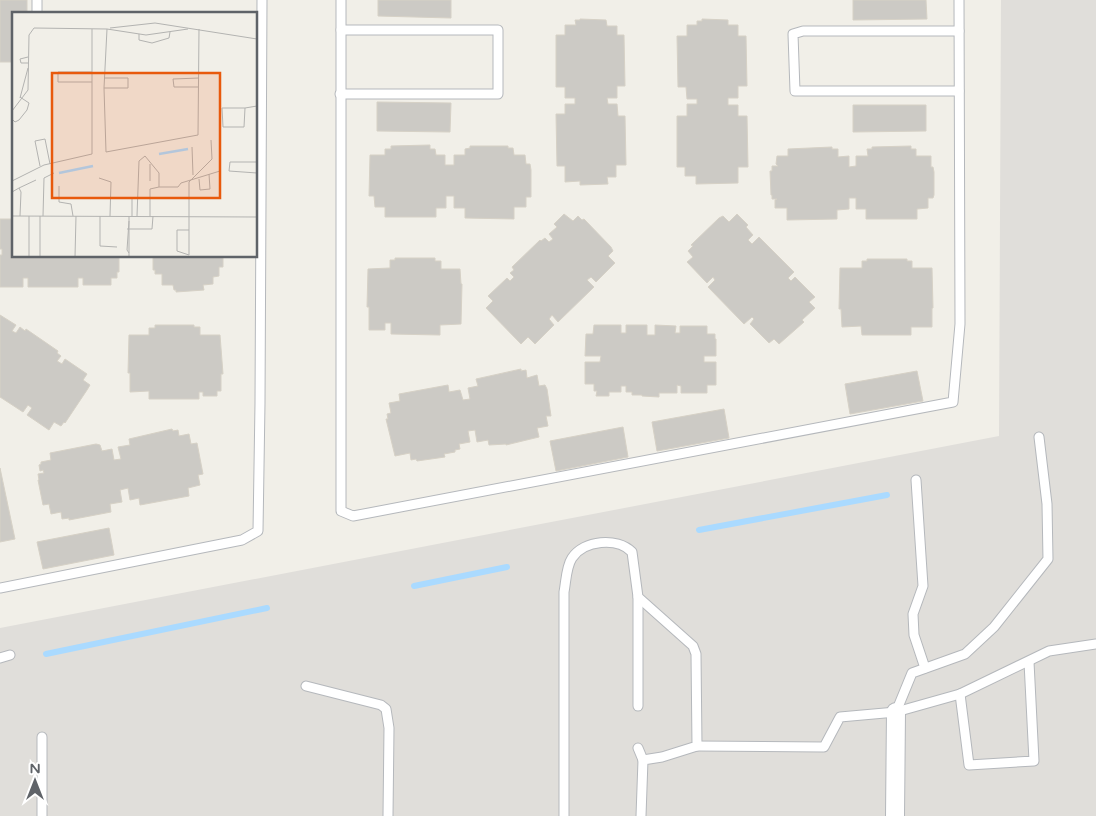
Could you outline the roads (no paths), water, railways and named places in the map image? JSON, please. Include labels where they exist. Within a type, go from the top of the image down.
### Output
[{"type":"street","points":[[895,816],[896,712]]},
{"type":"lane","points":[[0,588],[242,540],[258,531],[259,56],[262,0]]},
{"type":"lane","points":[[341,0],[341,511],[353,516],[953,402],[960,324],[959,0]]},
{"type":"lane","points":[[340,94],[498,94],[498,30],[341,30]]},
{"type":"lane","points":[[959,31],[803,32],[793,34],[795,91],[959,91]]},
{"type":"lane","points":[[896,712],[912,673],[965,654],[994,627],[1048,559],[1047,504],[1039,437]]},
{"type":"lane","points":[[916,480],[923,586],[913,614],[914,635],[925,668]]},
{"type":"lane","points":[[564,816],[564,592],[571,559],[580,548],[610,542],[626,546],[632,552],[638,597],[638,706]]},
{"type":"lane","points":[[638,597],[693,646],[696,654],[697,746]]},
{"type":"lane","points":[[642,760],[670,756],[697,746],[824,747],[840,717],[896,712],[960,694],[1049,651],[1096,644]]},
{"type":"lane","points":[[0,658],[10,655]]},
{"type":"lane","points":[[960,694],[969,765],[1034,761],[1029,662]]},
{"type":"lane","points":[[306,686],[381,705],[386,709],[389,728],[388,816]]},
{"type":"lane","points":[[42,737],[42,816]]},
{"type":"lane","points":[[638,748],[642,760],[641,816]]},
{"type":"waterway","points":[[699,530],[887,495]]},
{"type":"waterway","points":[[414,586],[507,567]]},
{"type":"waterway","points":[[46,654],[267,608]]}]
